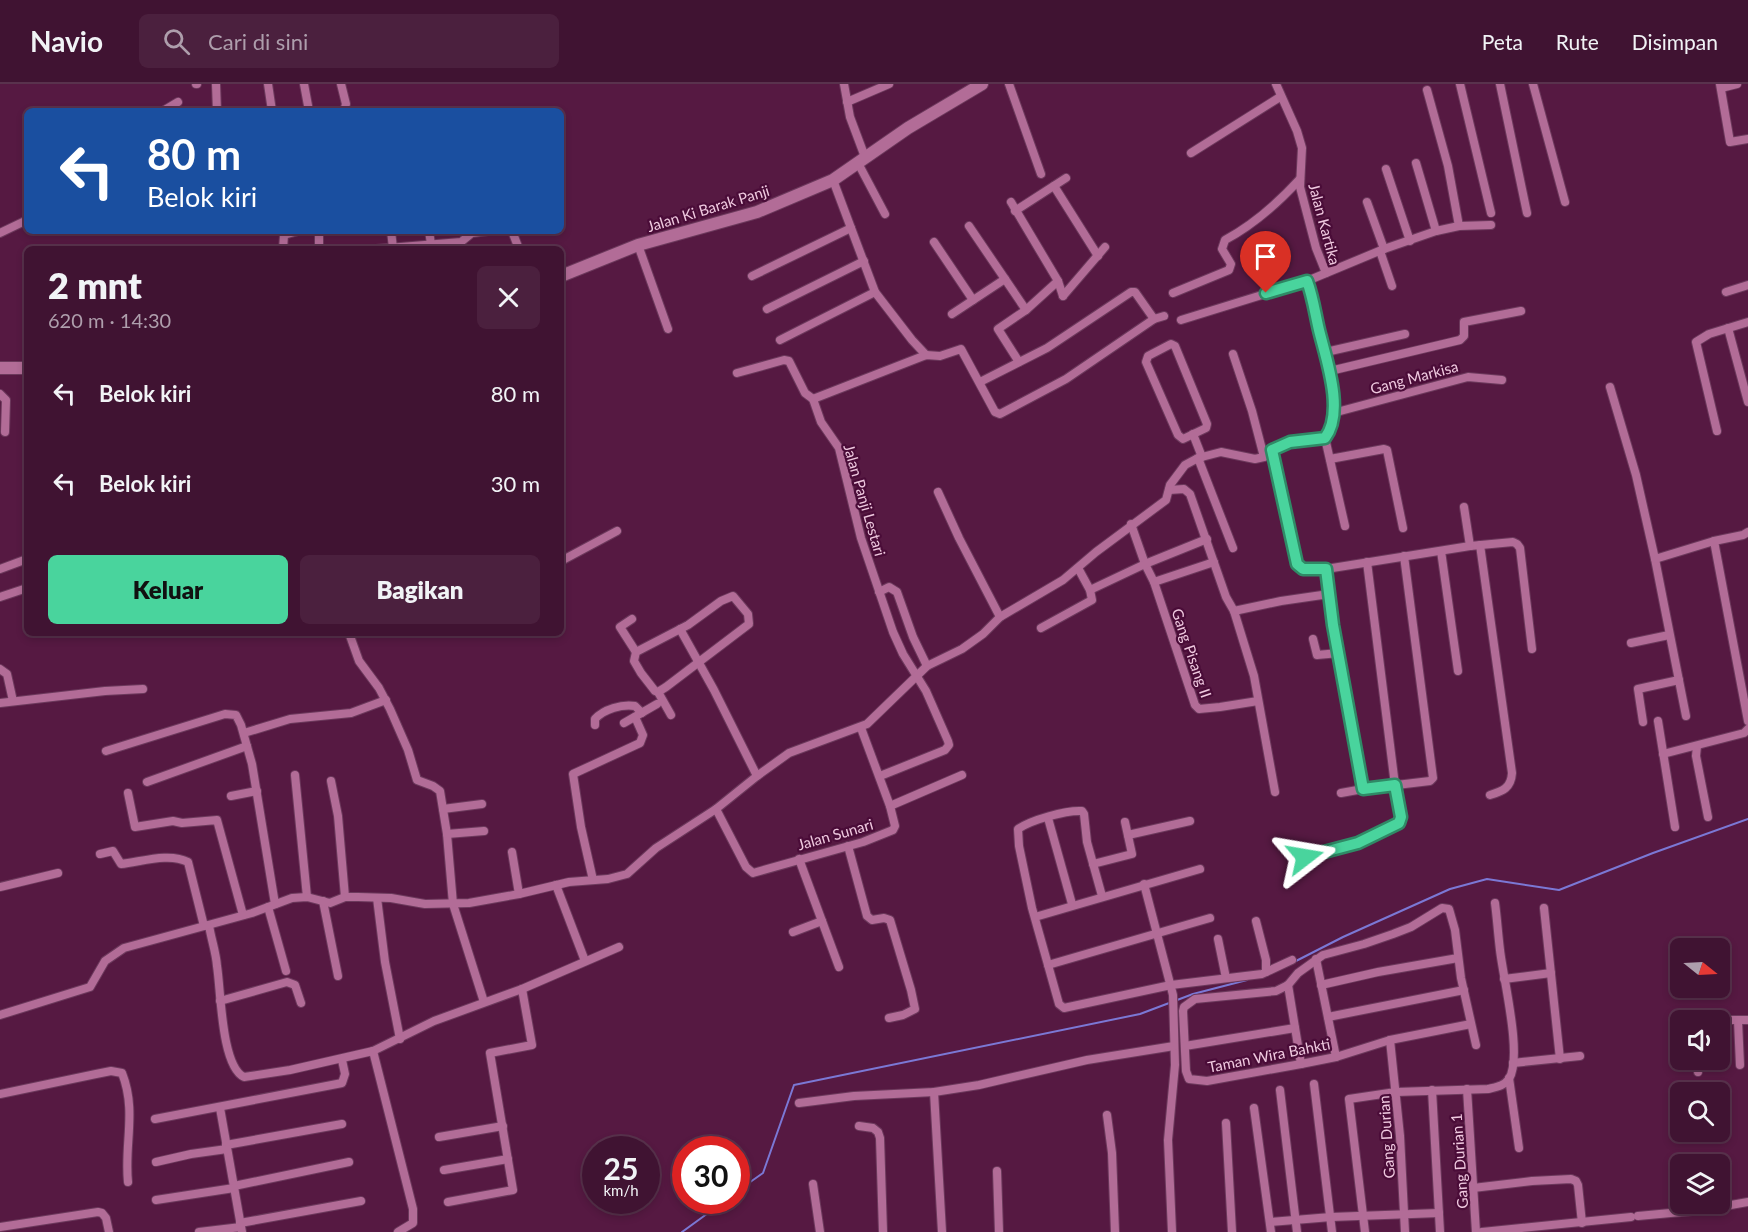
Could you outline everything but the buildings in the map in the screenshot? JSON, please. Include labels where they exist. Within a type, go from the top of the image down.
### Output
[{"type":"street","points":[[216,84],[217,108]]},
{"type":"street","points":[[268,84],[272,108]]},
{"type":"street","points":[[304,84],[308,108]]},
{"type":"street","points":[[341,84],[345,108]]},
{"type":"street","points":[[844,84],[861,160],[885,214]]},
{"type":"street","points":[[847,102],[889,84]]},
{"type":"street","name":"Jalan Ki Barak Panji","points":[[564,275],[638,245],[757,212],[833,180],[908,128],[982,84]]},
{"type":"street","points":[[1009,84],[1041,174]]},
{"type":"street","name":"Jalan Kartika","points":[[1181,320],[1326,273],[1306,215],[1300,187],[1302,148],[1276,84]]},
{"type":"street","points":[[1460,84],[1491,213]]},
{"type":"street","points":[[1500,84],[1527,213]]},
{"type":"street","points":[[1533,84],[1565,202]]},
{"type":"street","points":[[1737,84],[1721,86],[1730,142],[1748,139]]},
{"type":"street","points":[[1427,90],[1448,166],[1459,226]]},
{"type":"street","points":[[1191,153],[1280,97]]},
{"type":"street","points":[[168,108],[178,102]]},
{"type":"street","points":[[1416,163],[1436,231]]},
{"type":"street","points":[[1386,169],[1410,241]]},
{"type":"street","points":[[1066,178],[1013,206],[1058,281],[1064,296],[1105,247]]},
{"type":"street","points":[[1173,293],[1229,270],[1231,264],[1222,249],[1225,240],[1245,229],[1268,211],[1300,179]]},
{"type":"street","points":[[833,180],[875,292],[926,355]]},
{"type":"street","points":[[1054,186],[1098,256]]},
{"type":"street","points":[[1368,202],[1392,286]]},
{"type":"street","points":[[0,233],[24,221]]},
{"type":"street","points":[[1326,273],[1436,231],[1459,226],[1491,225]]},
{"type":"street","points":[[969,226],[1026,310]]},
{"type":"street","points":[[752,276],[851,228]]},
{"type":"street","points":[[429,234],[431,244]]},
{"type":"street","points":[[412,246],[461,242],[470,234]]},
{"type":"street","points":[[934,242],[973,300]]},
{"type":"street","points":[[638,245],[668,329]]},
{"type":"street","points":[[767,309],[864,261]]},
{"type":"street","points":[[952,314],[1005,279]]},
{"type":"street","points":[[1019,362],[998,329],[1026,310],[1058,281]]},
{"type":"street","points":[[1307,281],[1315,305],[1319,331],[1330,371],[1333,413],[1331,429],[1325,438],[1345,526]]},
{"type":"street","points":[[1726,292],[1748,285]]},
{"type":"street","points":[[780,340],[875,292]]},
{"type":"street","points":[[980,382],[1047,348],[1131,292],[1135,292],[1154,320]]},
{"type":"street","points":[[1330,371],[1460,340],[1464,336],[1464,322],[1521,311]]},
{"type":"street","points":[[813,399],[926,355],[940,356],[961,350],[995,412],[1000,414],[1066,379],[1154,320],[1164,316]]},
{"type":"street","points":[[1717,431],[1696,342],[1709,334],[1748,322]]},
{"type":"street","points":[[1728,328],[1748,402]]},
{"type":"street","points":[[1326,352],[1406,334]]},
{"type":"street","points":[[1171,344],[1175,346],[1207,424],[1206,429],[1193,434],[1183,439],[1178,435],[1146,362],[1148,356],[1171,344]]},
{"type":"street","points":[[1233,354],[1264,457]]},
{"type":"street","name":"Jalan Panji Lestari","points":[[737,373],[784,360],[789,361],[805,393],[813,399],[821,422],[839,448],[861,538],[898,645],[933,706],[949,745],[945,750],[880,776]]},
{"type":"street","points":[[0,368],[24,368]]},
{"type":"street","name":"Gang Markisa","points":[[1333,413],[1468,377],[1502,380]]},
{"type":"street","points":[[1610,387],[1636,475],[1686,716]]},
{"type":"street","points":[[0,394],[6,400],[5,432]]},
{"type":"street","points":[[1193,434],[1233,548]]},
{"type":"street","points":[[0,1015],[90,987],[105,961],[124,948],[243,915],[292,898],[307,897],[330,903],[345,897],[425,904],[469,903],[556,885],[592,879],[608,879],[627,874],[670,837],[716,809],[789,753],[861,728],[927,666],[962,649],[983,634],[1000,617],[1064,580],[1131,524],[1166,500],[1169,488],[1185,465],[1221,452],[1255,459],[1264,457],[1272,450],[1290,442],[1325,438]]},
{"type":"street","points":[[1272,450],[1297,564],[1303,569],[1326,569],[1470,546],[1512,542],[1520,548],[1532,649]]},
{"type":"street","points":[[1330,459],[1387,450],[1403,528]]},
{"type":"street","points":[[1169,488],[1184,489],[1190,494],[1226,597],[1234,611],[1254,676],[1275,792]]},
{"type":"street","points":[[938,492],[1000,617]]},
{"type":"street","points":[[1464,507],[1470,546]]},
{"type":"street","points":[[1131,524],[1154,582],[1215,561]]},
{"type":"street","points":[[564,559],[617,531]]},
{"type":"street","points":[[1655,559],[1748,532]]},
{"type":"street","points":[[1090,590],[1145,564],[1207,539]]},
{"type":"street","points":[[1714,541],[1748,721]]},
{"type":"street","points":[[1480,545],[1512,773],[1509,786],[1503,791],[1490,795]]},
{"type":"street","points":[[1441,551],[1458,671]]},
{"type":"street","points":[[1341,793],[1430,781],[1434,774],[1404,556]]},
{"type":"street","points":[[0,569],[24,560]]},
{"type":"street","points":[[1305,857],[1358,843],[1399,823],[1401,817],[1367,562]]},
{"type":"street","points":[[1041,628],[1092,600],[1090,590],[1078,568]]},
{"type":"street","points":[[1326,569],[1363,789]]},
{"type":"street","name":"Gang Pisang II","points":[[1154,582],[1197,708],[1210,709],[1258,700]]},
{"type":"street","points":[[879,592],[890,588],[897,592],[913,637],[927,666]]},
{"type":"street","points":[[0,597],[24,589]]},
{"type":"street","points":[[1234,611],[1329,594]]},
{"type":"street","points":[[636,652],[680,629],[729,597],[736,598],[748,614],[749,624],[658,692]]},
{"type":"street","points":[[632,619],[620,627],[636,652],[634,661],[637,668],[651,687],[658,692],[671,715]]},
{"type":"street","points":[[680,629],[699,661],[757,776]]},
{"type":"street","points":[[1631,643],[1669,635]]},
{"type":"street","points":[[350,636],[359,661],[380,688],[386,700],[408,750],[417,780],[438,789],[447,834],[453,904],[484,1002]]},
{"type":"street","points":[[1313,639],[1317,655],[1339,653]]},
{"type":"street","points":[[0,669],[7,674],[13,701]]},
{"type":"street","points":[[1643,722],[1638,689],[1679,680]]},
{"type":"street","points":[[0,703],[143,689]]},
{"type":"street","points":[[244,733],[290,719],[351,713],[386,700]]},
{"type":"street","points":[[624,723],[657,704]]},
{"type":"street","points":[[592,879],[573,776],[576,771],[640,743],[643,735],[635,706],[621,706],[599,714],[595,719],[595,725]]},
{"type":"street","points":[[106,751],[225,714],[237,715],[244,733],[257,790],[271,905],[286,971]]},
{"type":"street","points":[[1658,721],[1675,827]]},
{"type":"street","name":"Jalan Sunari","points":[[716,809],[742,861],[749,871],[756,873],[848,846],[894,829],[890,806],[861,728]]},
{"type":"street","points":[[1663,754],[1744,733],[1748,729]]},
{"type":"street","points":[[147,782],[247,746]]},
{"type":"street","points":[[1697,746],[1696,756],[1708,817]]},
{"type":"street","points":[[295,775],[307,897]]},
{"type":"street","points":[[890,806],[962,775]]},
{"type":"street","points":[[331,781],[338,816],[345,897]]},
{"type":"street","points":[[231,796],[257,790]]},
{"type":"street","points":[[128,793],[135,827],[173,821],[182,823],[217,820],[243,915]]},
{"type":"street","points":[[443,809],[482,804]]},
{"type":"street","points":[[1102,897],[1087,842],[1082,812],[1072,811],[1021,827],[1018,832],[1019,846],[1035,916],[1059,1004],[1064,1008],[1171,985],[1266,972],[1292,960]]},
{"type":"street","points":[[1048,818],[1072,904]]},
{"type":"street","points":[[1128,835],[1190,821]]},
{"type":"street","points":[[1093,864],[1132,854],[1125,822]]},
{"type":"street","points":[[447,834],[484,831]]},
{"type":"street","points":[[848,846],[867,916],[872,920],[884,918],[890,920],[911,990],[915,1009],[889,1018]]},
{"type":"street","points":[[100,854],[113,851],[121,864],[165,859],[181,859],[188,862],[218,967],[226,1041],[232,1062],[239,1074],[244,1077],[342,1060],[373,1051],[400,1040],[434,1021],[522,989],[620,947]]},
{"type":"street","points":[[512,852],[519,894]]},
{"type":"street","points":[[799,859],[839,967]]},
{"type":"street","points":[[1035,916],[1200,869]]},
{"type":"street","points":[[0,887],[58,873]]},
{"type":"street","points":[[1144,884],[1173,995],[1174,1083],[1168,1140],[1172,1232]]},
{"type":"street","points":[[556,885],[585,961]]},
{"type":"street","points":[[377,898],[385,962],[400,1040]]},
{"type":"street","points":[[323,901],[338,976]]},
{"type":"street","points":[[1495,903],[1512,1032],[1513,1063],[1509,1078],[1519,1148]]},
{"type":"street","name":"Taman Wira Bahkti","points":[[1471,1024],[1390,1040],[1336,1057],[1215,1080],[1193,1081],[1187,1076],[1183,1011],[1184,1007],[1195,999],[1270,993],[1288,985],[1298,974],[1323,955],[1364,945],[1393,934],[1446,908],[1451,912],[1453,919],[1458,958],[1476,1045]]},
{"type":"street","points":[[1544,908],[1560,1059]]},
{"type":"street","points":[[1048,965],[1210,918]]},
{"type":"street","points":[[793,932],[822,921]]},
{"type":"street","points":[[1256,921],[1266,960],[1266,972]]},
{"type":"street","points":[[1218,939],[1226,978]]},
{"type":"street","points":[[1321,985],[1458,958]]},
{"type":"street","points":[[1316,959],[1336,1057]]},
{"type":"street","points":[[1504,979],[1551,973]]},
{"type":"street","points":[[220,1001],[287,982],[294,985],[301,1003]]},
{"type":"street","points":[[1288,985],[1301,1064]]},
{"type":"street","points":[[448,1202],[513,1190],[490,1053],[532,1045],[522,989]]},
{"type":"street","points":[[1328,1017],[1464,990]]},
{"type":"street","points":[[1730,1021],[1748,1020]]},
{"type":"street","points":[[1738,1021],[1740,1065]]},
{"type":"street","points":[[1185,1046],[1295,1028]]},
{"type":"street","name":"Gang Durian","points":[[1390,1040],[1396,1092],[1405,1232]]},
{"type":"street","points":[[799,1103],[854,1096],[934,1092],[979,1085],[1087,1060],[1174,1047]]},
{"type":"street","points":[[373,1051],[413,1209],[412,1223],[398,1232]]},
{"type":"street","points":[[1513,1063],[1580,1056]]},
{"type":"street","points":[[155,1119],[342,1083],[345,1074],[342,1060]]},
{"type":"street","points":[[0,1094],[111,1071],[122,1073],[130,1103],[128,1182]]},
{"type":"street","points":[[1365,1232],[1348,1100],[1351,1097],[1396,1092],[1498,1087],[1509,1078]]},
{"type":"street","points":[[1314,1084],[1332,1232]]},
{"type":"street","name":"Gang Durian 1","points":[[1467,1089],[1476,1232]]},
{"type":"street","points":[[1280,1090],[1297,1232]]},
{"type":"street","points":[[1432,1090],[1440,1232]]},
{"type":"street","points":[[934,1092],[942,1232]]},
{"type":"street","points":[[220,1108],[241,1227]]},
{"type":"street","points":[[1254,1108],[1271,1232]]},
{"type":"street","points":[[1107,1115],[1112,1153],[1115,1232]]},
{"type":"street","points":[[1226,1123],[1232,1232]]},
{"type":"street","points":[[156,1162],[342,1124]]},
{"type":"street","points":[[439,1137],[502,1126]]},
{"type":"street","points":[[859,1126],[873,1128],[878,1132],[880,1138],[883,1232]]},
{"type":"street","points":[[444,1170],[508,1159]]},
{"type":"street","points":[[156,1200],[234,1187],[349,1162]]},
{"type":"street","points":[[997,1171],[999,1232]]},
{"type":"street","points":[[1473,1188],[1571,1179],[1578,1185],[1582,1222]]},
{"type":"street","points":[[813,1184],[820,1232]]},
{"type":"street","points":[[200,1232],[241,1227],[361,1201]]},
{"type":"street","points":[[1482,1232],[1559,1229],[1582,1222],[1703,1210],[1748,1202]]},
{"type":"street","points":[[0,1227],[98,1212],[106,1218],[109,1232]]},
{"type":"street","points":[[1270,1222],[1439,1213]]},
{"type":"waterway","points":[[1294,962],[1343,937],[1450,889],[1487,879],[1559,890],[1748,819]]},
{"type":"waterway","points":[[750,1182],[763,1173],[794,1085],[1140,1014],[1193,994],[1247,980]]},
{"type":"waterway","points":[[682,1232],[707,1214]]},
{"type":"route","points":[[1266,293],[1307,281],[1315,305],[1319,331],[1330,371],[1333,413],[1331,429],[1325,438],[1290,442],[1272,450],[1297,564],[1303,569],[1313,567],[1326,569],[1333,625],[1363,789],[1395,785],[1401,817],[1399,823],[1367,839],[1305,857]]}]
